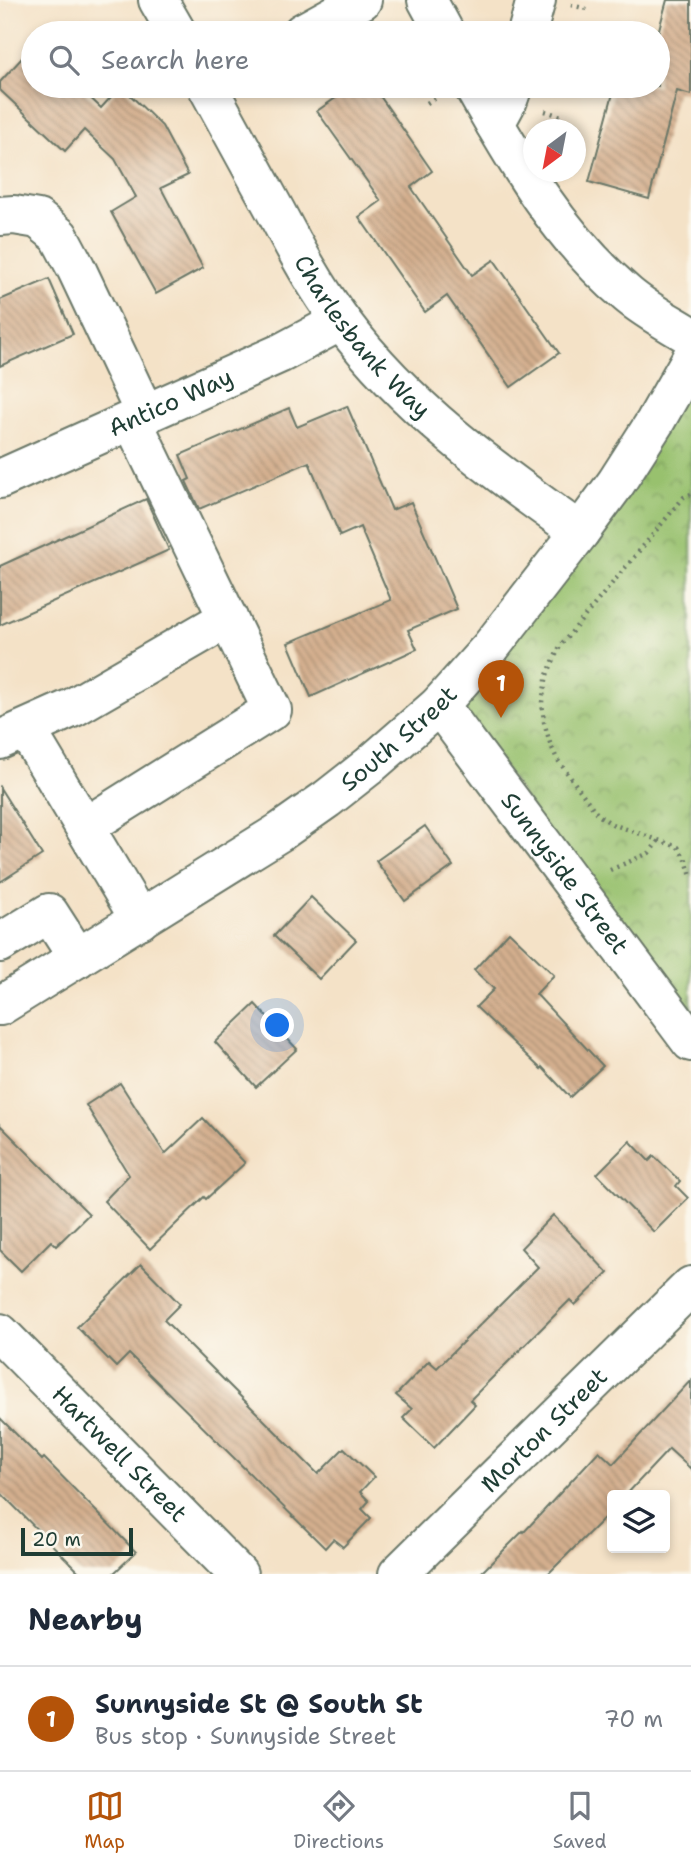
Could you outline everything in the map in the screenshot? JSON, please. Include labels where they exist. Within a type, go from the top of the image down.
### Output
[{"type":"street","points":[[158,0],[170,21]]},
{"type":"street","points":[[324,21],[362,0]]},
{"type":"street","points":[[427,0],[438,21]]},
{"type":"street","points":[[530,21],[536,0]]},
{"type":"street","name":"Charlesbank Way","points":[[214,98],[304,265],[341,321],[390,379],[436,422],[580,532]]},
{"type":"street","points":[[480,98],[511,153],[546,206],[579,248],[630,297],[691,337]]},
{"type":"street","points":[[495,124],[509,98]]},
{"type":"street","points":[[0,216],[38,219],[59,236],[76,268],[138,417],[228,618],[272,710],[85,827]]},
{"type":"street","name":"Antico Way","points":[[0,479],[281,353],[341,321]]},
{"type":"street","name":"South Street","points":[[0,1006],[280,832],[369,766],[439,705],[490,648],[580,532],[635,453],[691,359]]},
{"type":"street","points":[[140,920],[85,827],[13,734],[74,707],[228,618]]},
{"type":"street","name":"Sunnyside Street","points":[[439,705],[691,1042]]},
{"type":"street","points":[[0,943],[49,913],[78,958]]},
{"type":"street","name":"Morton Street","points":[[398,1574],[691,1286]]},
{"type":"street","name":"Hartwell Street","points":[[0,1333],[238,1574]]},
{"type":"path","points":[[691,494],[684,497],[560,646],[547,675],[542,702],[544,722],[557,759],[597,816],[612,824],[678,847],[691,876]]},
{"type":"path","points":[[600,874],[649,853],[659,841]]},
{"type":"green space","points":[[691,366],[691,1042],[452,692]]},
{"type":"building","points":[[667,0],[691,0],[691,95],[677,91],[649,199],[589,182],[612,98],[670,98],[670,21],[661,21]]},
{"type":"building","points":[[21,59],[21,98],[91,98],[101,108],[110,98],[133,98],[162,126],[188,175],[161,188],[203,268],[156,294],[111,212],[136,197],[115,159],[84,130],[65,151],[0,90],[0,82]]},
{"type":"building","points":[[336,98],[381,98],[432,171],[411,187],[472,275],[494,260],[559,353],[511,387],[447,296],[425,312],[359,217],[381,201],[317,111]]},
{"type":"building","points":[[49,279],[73,334],[0,366],[0,300]]},
{"type":"building","points":[[347,406],[392,510],[411,502],[457,609],[408,630],[417,649],[311,697],[288,643],[391,600],[360,527],[340,536],[309,462],[199,509],[186,481],[190,479],[180,455],[289,408],[297,427]]},
{"type":"building","points":[[146,499],[169,550],[0,625],[0,566]]},
{"type":"building","points":[[0,788],[42,855],[0,882]]},
{"type":"building","points":[[425,826],[453,866],[405,901],[376,861]]},
{"type":"building","points":[[311,897],[356,940],[319,979],[274,936]]},
{"type":"building","points":[[509,932],[554,975],[536,994],[603,1066],[570,1097],[542,1067],[541,1069],[476,1007],[494,989],[474,970]]},
{"type":"building","points":[[255,1004],[297,1049],[256,1087],[215,1042]]},
{"type":"building","points":[[120,1083],[165,1154],[203,1118],[245,1163],[206,1199],[204,1197],[150,1249],[104,1201],[129,1175],[86,1105]]},
{"type":"building","points":[[0,1125],[89,1214],[56,1246],[51,1241],[21,1271],[0,1250]]},
{"type":"building","points":[[630,1141],[649,1161],[654,1156],[680,1181],[676,1186],[688,1198],[654,1232],[597,1174]]},
{"type":"building","points":[[553,1215],[608,1273],[575,1305],[570,1300],[470,1400],[475,1405],[434,1448],[403,1418],[412,1409],[396,1395],[429,1361],[437,1368],[538,1267],[521,1248]]},
{"type":"building","points":[[141,1264],[180,1304],[164,1320],[318,1474],[344,1448],[374,1477],[360,1492],[369,1501],[362,1509],[371,1518],[343,1547],[333,1539],[325,1548],[129,1354],[116,1367],[77,1327]]},
{"type":"building","points":[[691,1380],[691,1469],[669,1449],[631,1490],[607,1490],[607,1515],[548,1574],[480,1574],[524,1532],[599,1451],[613,1464]]},
{"type":"building","points":[[0,1418],[42,1460],[44,1458],[136,1552],[113,1574],[81,1574],[0,1492]]},
{"type":"place","name":"Sunnyside St @ South St","points":[[501,718]]}]
